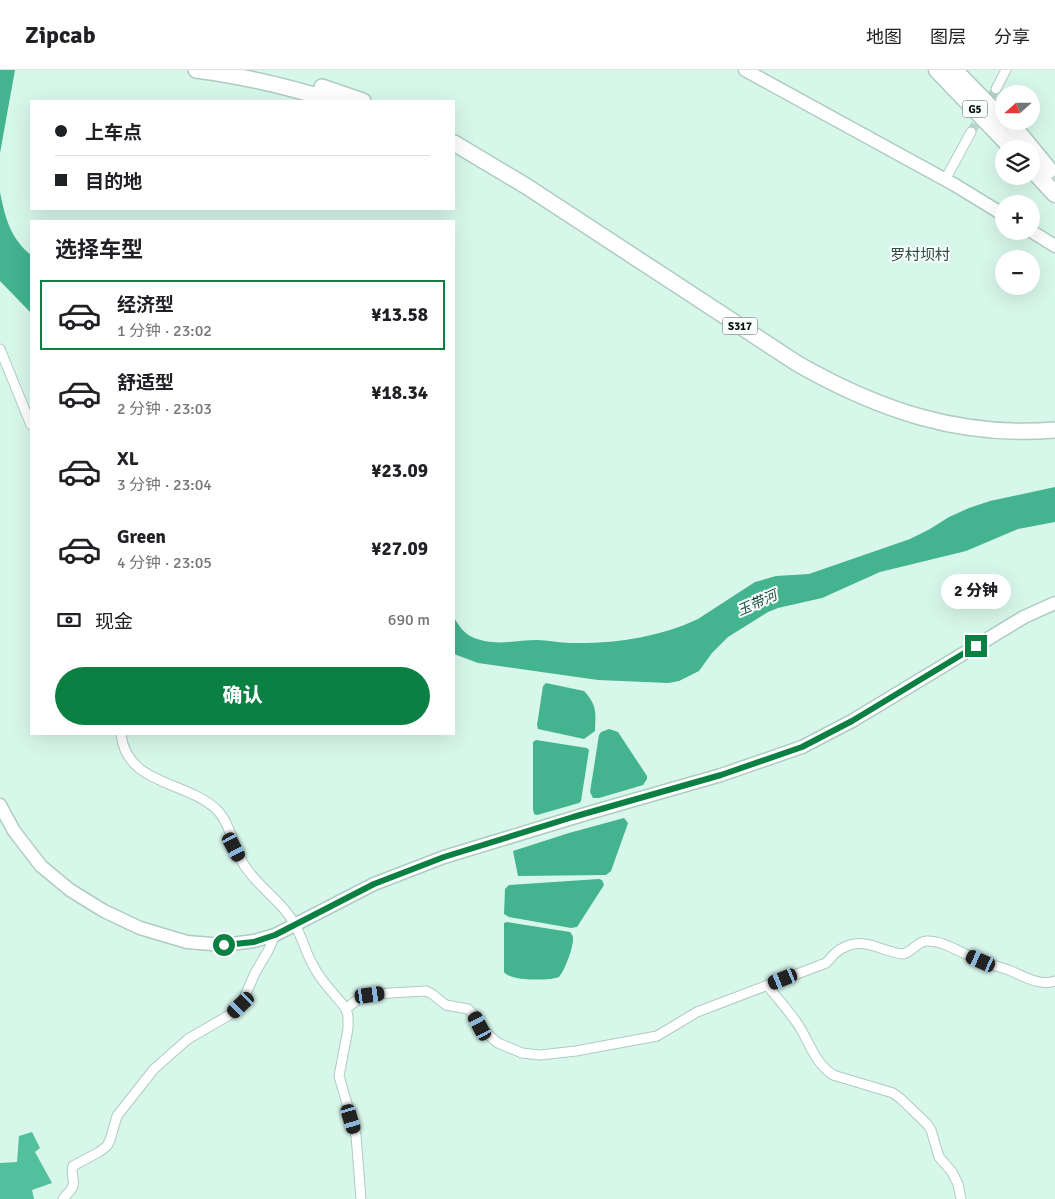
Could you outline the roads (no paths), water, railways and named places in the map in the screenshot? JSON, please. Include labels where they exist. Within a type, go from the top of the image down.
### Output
[{"type":"highway","points":[[930,70],[1006,132]]},
{"type":"highway","name":"G5","points":[[937,70],[1006,132],[1018,140]]},
{"type":"highway","name":"G5","points":[[954,70],[1006,132]]},
{"type":"highway","points":[[966,70],[995,104]]},
{"type":"highway","points":[[1016,130],[1052,173]]},
{"type":"highway","name":"G5","points":[[1040,159],[1052,173]]},
{"type":"highway","points":[[1040,178],[1055,194]]},
{"type":"main road","points":[[196,70],[268,82],[331,100]]},
{"type":"main road","points":[[258,70],[308,82],[360,100]]},
{"type":"main road","name":"S317","points":[[455,144],[534,191],[798,364],[838,386],[897,411],[954,426],[1005,431],[1055,430]]},
{"type":"main road","name":"S317","points":[[455,155],[521,194],[792,373],[834,395],[893,420],[952,436],[1015,442],[1055,440]]},
{"type":"street","points":[[745,70],[946,180],[995,210]]},
{"type":"street","points":[[998,85],[1006,70]]},
{"type":"street","points":[[946,180],[972,132]]},
{"type":"street","points":[[1040,237],[1055,246]]},
{"type":"street","points":[[0,349],[30,423]]},
{"type":"street","points":[[0,805],[25,847],[48,872],[70,890],[118,918],[168,937],[196,943],[215,945],[240,944],[275,935],[374,884],[444,857],[573,817],[721,775],[802,747],[860,717],[1024,617],[1055,603]]},
{"type":"street","points":[[121,735],[124,749],[133,763],[149,775],[181,789],[217,811],[244,864],[261,886],[283,908],[295,925],[314,967],[346,1009],[348,1029],[339,1076],[356,1135],[361,1199]]},
{"type":"street","points":[[63,1199],[73,1185],[71,1172],[73,1166],[107,1146],[117,1116],[149,1074],[188,1039],[231,1014],[241,1005],[275,935]]},
{"type":"street","points":[[346,1009],[358,999],[370,995],[390,992],[426,991],[446,1005],[468,1009],[475,1016],[484,1032],[498,1043],[522,1053],[540,1055],[576,1051],[657,1036],[696,1012],[826,963],[839,950],[852,943],[870,943],[903,954],[911,951],[920,943],[929,941],[945,945],[981,961],[1010,970],[1034,982],[1055,981]]},
{"type":"street","points":[[767,986],[798,1024],[824,1069],[833,1074],[895,1094],[927,1124],[933,1135],[940,1157],[952,1172],[958,1184],[961,1199]]},
{"type":"water","points":[[0,70],[15,70],[0,153]]},
{"type":"water","points":[[0,192],[6,218],[13,234],[30,254],[30,312],[0,281]]},
{"type":"water","name":"玉带河","points":[[1055,487],[1055,522],[1018,529],[966,551],[880,572],[822,598],[768,612],[728,637],[712,653],[699,671],[679,681],[668,683],[598,680],[478,663],[455,654],[455,619],[466,633],[488,642],[537,640],[587,643],[620,641],[652,635],[698,619],[755,582],[776,576],[809,574],[910,539],[949,517],[990,501]]},
{"type":"water","points":[[546,683],[584,691],[595,710],[595,731],[584,739],[538,729],[543,686]]},
{"type":"water","points":[[609,729],[618,732],[647,776],[647,779],[643,785],[599,798],[593,798],[590,792],[599,735],[601,732]]},
{"type":"water","points":[[536,740],[587,748],[589,750],[581,801],[579,803],[537,815],[534,814],[533,742]]},
{"type":"water","points":[[624,818],[628,823],[611,871],[606,875],[518,876],[513,851]]},
{"type":"water","points":[[602,880],[604,885],[577,927],[571,928],[509,917],[504,914],[505,889],[509,885]]},
{"type":"water","points":[[504,923],[570,932],[573,938],[572,948],[559,977],[521,979],[504,972]]},
{"type":"tunnel","points":[[971,132],[995,91]]},
{"type":"district","name":"罗村坝村","points":[[920,255]]}]
